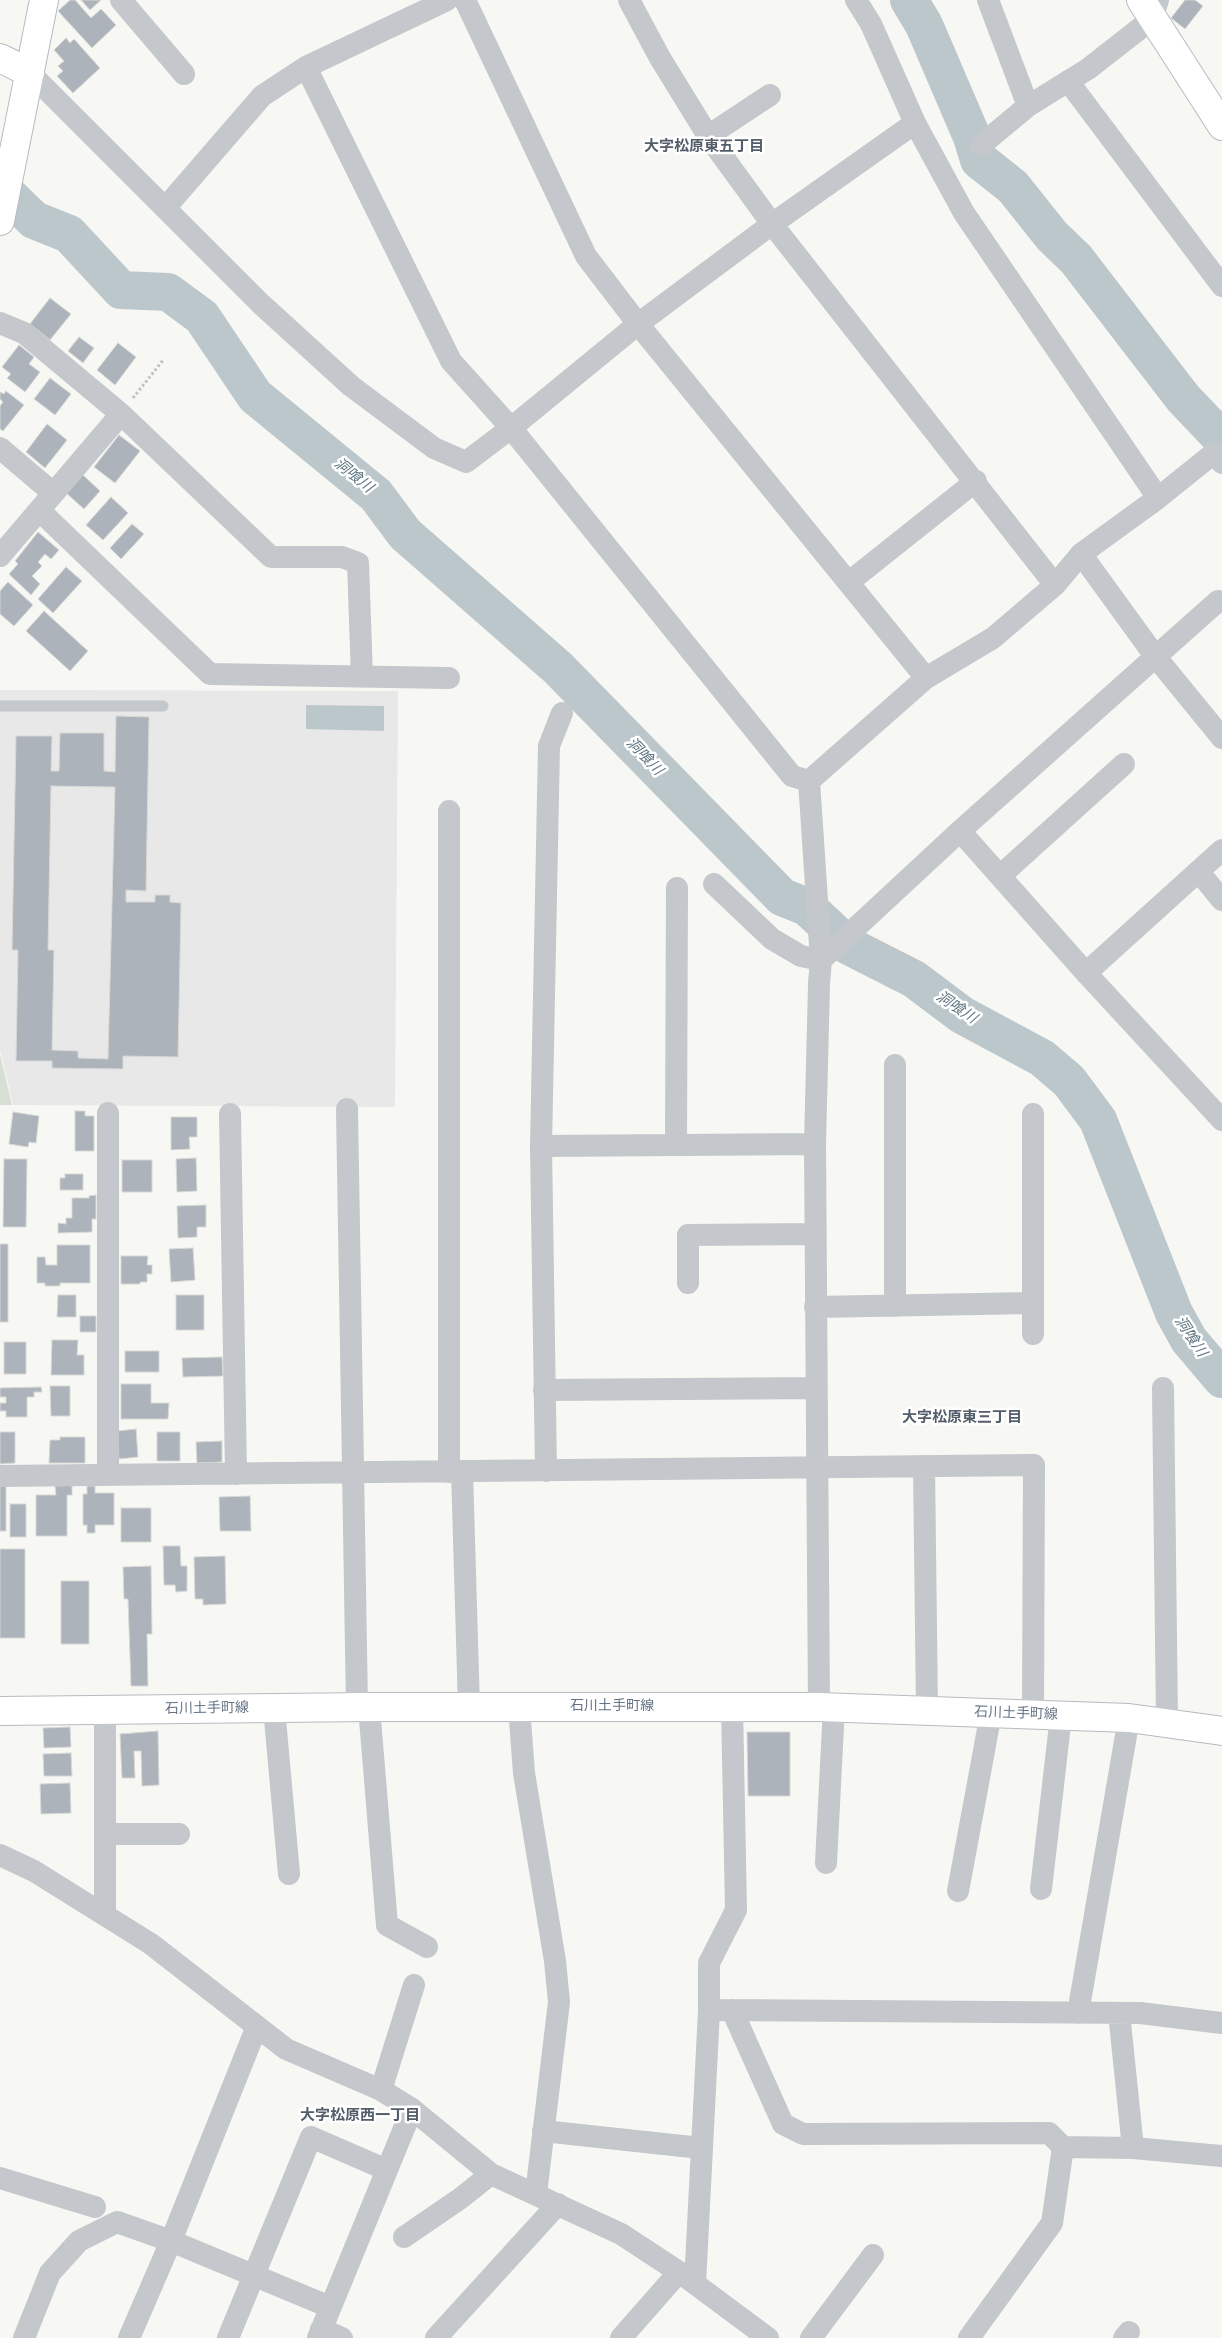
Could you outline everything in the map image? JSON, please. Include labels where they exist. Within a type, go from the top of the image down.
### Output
[{"type":"main road","points":[[0,221],[44,0]]},
{"type":"main road","points":[[1150,6],[1222,126]]},
{"type":"main road","points":[[0,58],[30,73]]},
{"type":"main road","name":"石川土手町線","points":[[0,1711],[363,1707],[826,1707],[1129,1718],[1222,1731]]},
{"type":"street","points":[[166,208],[262,96],[306,67],[447,0]]},
{"type":"street","points":[[465,0],[586,256],[638,324],[926,678]]},
{"type":"street","points":[[630,0],[660,58],[708,136],[772,224],[1055,585]]},
{"type":"street","points":[[856,0],[871,24],[915,124],[964,212],[1158,498]]},
{"type":"street","points":[[988,0],[1028,106]]},
{"type":"street","points":[[126,1],[184,74]]},
{"type":"street","points":[[981,145],[1028,106],[1088,69],[1150,6]]},
{"type":"street","points":[[306,67],[451,362],[511,428],[792,776],[809,781]]},
{"type":"street","points":[[30,73],[261,304],[337,373],[434,448],[466,462],[511,428],[638,324],[772,224],[915,124]]},
{"type":"street","points":[[1068,81],[1222,286]]},
{"type":"street","points":[[708,136],[770,95]]},
{"type":"street","points":[[0,323],[24,334],[121,414],[271,557],[342,557],[358,563],[362,678]]},
{"type":"street","points":[[0,556],[121,414]]},
{"type":"street","points":[[0,448],[53,493]]},
{"type":"street","points":[[809,781],[926,678],[993,638],[1055,585],[1081,554],[1158,498],[1214,453],[1222,462]]},
{"type":"street","points":[[849,582],[976,482]]},
{"type":"street","points":[[39,510],[210,674],[449,678]]},
{"type":"street","points":[[1081,554],[1155,656],[1222,738]]},
{"type":"street","points":[[821,960],[960,831],[1218,601]]},
{"type":"street","points":[[546,1471],[542,1146],[549,746],[562,714]]},
{"type":"street","points":[[1000,876],[1124,764]]},
{"type":"street","points":[[809,781],[821,960],[815,1144],[815,1307],[817,1468],[826,1707],[826,1863]]},
{"type":"street","points":[[448,811],[456,1472],[469,1707]]},
{"type":"street","points":[[960,831],[1086,973],[1222,1120]]},
{"type":"street","points":[[1086,973],[1222,850]]},
{"type":"street","points":[[1199,872],[1222,900]]},
{"type":"street","points":[[714,884],[772,939],[801,956],[821,960]]},
{"type":"street","points":[[676,1144],[677,888]]},
{"type":"street","points":[[895,1065],[895,1306]]},
{"type":"street","points":[[347,1109],[353,1473],[363,1707],[387,1925],[427,1947]]},
{"type":"street","points":[[108,1113],[108,1475]]},
{"type":"street","points":[[230,1114],[236,1474]]},
{"type":"street","points":[[1033,1114],[1033,1334]]},
{"type":"street","points":[[542,1146],[815,1144]]},
{"type":"street","points":[[688,1283],[688,1235],[815,1234]]},
{"type":"street","points":[[815,1307],[1033,1303]]},
{"type":"street","points":[[544,1390],[816,1388]]},
{"type":"street","points":[[1163,1388],[1167,1722]]},
{"type":"street","points":[[0,1476],[1034,1465],[1033,1715]]},
{"type":"street","points":[[924,1466],[927,1711]]},
{"type":"street","points":[[621,2338],[687,2278],[701,2148],[710,1963],[736,1910],[732,1706]]},
{"type":"street","points":[[519,1707],[524,1773],[556,1961],[559,2002],[536,2194]]},
{"type":"street","points":[[274,1708],[289,1874]]},
{"type":"street","points":[[104,1710],[105,1914]]},
{"type":"street","points":[[958,1891],[991,1713]]},
{"type":"street","points":[[1041,1889],[1061,1716]]},
{"type":"street","points":[[1078,2013],[1129,1718]]},
{"type":"street","points":[[105,1834],[179,1834]]},
{"type":"street","points":[[0,1855],[34,1872],[151,1944],[286,2049],[381,2090],[412,2109],[491,2174],[621,2234],[687,2278],[759,2334]]},
{"type":"street","points":[[381,2090],[414,1985]]},
{"type":"street","points":[[732,2010],[783,2124],[803,2134],[1049,2133],[1063,2148],[1133,2148],[1222,2156]]},
{"type":"street","points":[[709,2011],[1140,2013],[1222,2023]]},
{"type":"street","points":[[1119,2013],[1133,2148]]},
{"type":"street","points":[[129,2338],[171,2240],[257,2026]]},
{"type":"street","points":[[342,2338],[319,2334],[412,2109]]},
{"type":"street","points":[[543,2131],[701,2148]]},
{"type":"street","points":[[228,2338],[312,2137],[387,2170]]},
{"type":"street","points":[[969,2338],[1052,2223],[1063,2148]]},
{"type":"street","points":[[404,2237],[461,2198],[491,2174]]},
{"type":"street","points":[[0,2178],[95,2207]]},
{"type":"street","points":[[436,2338],[558,2204]]},
{"type":"street","points":[[24,2338],[50,2273],[79,2241],[117,2222],[171,2240],[330,2307]]},
{"type":"street","points":[[811,2338],[873,2255]]},
{"type":"lane","points":[[0,706],[163,706]]},
{"type":"path","points":[[121,414],[164,359]]},
{"type":"shaded area","points":[[0,690],[398,691],[395,1107],[13,1105],[0,1049]]},
{"type":"shaded area","points":[[306,705],[384,706],[384,731],[306,729]]},
{"type":"shaded area","points":[[0,1054],[12,1105],[0,1105]]},
{"type":"building","points":[[70,0],[75,0],[91,18],[101,9],[116,25],[92,48],[58,11]]},
{"type":"building","points":[[81,0],[101,0],[90,10]]},
{"type":"building","points":[[1185,0],[1195,0],[1203,6],[1185,29],[1171,18]]},
{"type":"building","points":[[66,38],[70,43],[74,39],[100,68],[73,93],[57,76],[63,71],[58,66],[64,61],[54,50]]},
{"type":"building","points":[[50,298],[71,314],[50,340],[30,324]]},
{"type":"building","points":[[79,337],[94,348],[83,363],[68,351]]},
{"type":"building","points":[[118,343],[136,357],[115,385],[97,370]]},
{"type":"building","points":[[19,345],[34,357],[29,364],[40,372],[25,392],[7,378],[11,374],[2,367]]},
{"type":"building","points":[[50,378],[71,394],[55,415],[34,399]]},
{"type":"building","points":[[6,391],[24,405],[3,431],[0,429],[0,406],[3,402],[0,399],[0,392],[4,394]]},
{"type":"building","points":[[47,424],[67,440],[45,468],[26,452]]},
{"type":"building","points":[[119,435],[140,451],[115,483],[94,467]]},
{"type":"building","points":[[82,474],[100,491],[84,509],[65,492]]},
{"type":"building","points":[[111,497],[128,513],[103,540],[86,525]]},
{"type":"building","points":[[132,524],[144,534],[121,559],[110,548]]},
{"type":"building","points":[[38,532],[59,550],[51,559],[45,554],[38,562],[42,566],[32,576],[40,584],[31,595],[9,574],[18,564],[15,561]]},
{"type":"building","points":[[66,567],[82,581],[53,613],[38,599]]},
{"type":"building","points":[[8,582],[33,605],[14,626],[0,614],[0,591]]},
{"type":"building","points":[[44,611],[88,651],[70,671],[26,631]]},
{"type":"building","points":[[116,716],[149,717],[146,891],[126,890],[126,902],[155,902],[155,895],[170,895],[170,902],[181,903],[178,1057],[123,1056],[123,1069],[52,1068],[52,1061],[16,1061],[18,950],[12,950],[16,736],[52,736],[51,771],[59,771],[60,733],[104,733],[104,771],[115,772]],"holes":[[[51,786],[115,787],[108,1059],[78,1058],[78,1051],[52,1050],[54,950],[48,950]]]},
{"type":"building","points":[[75,1111],[85,1111],[85,1116],[94,1116],[94,1151],[75,1151]]},
{"type":"building","points":[[13,1112],[39,1116],[36,1143],[29,1142],[28,1147],[9,1144]]},
{"type":"building","points":[[171,1117],[197,1117],[197,1137],[189,1137],[190,1149],[171,1150]]},
{"type":"building","points":[[196,1158],[197,1191],[177,1192],[176,1159]]},
{"type":"building","points":[[4,1159],[27,1159],[26,1227],[3,1227]]},
{"type":"building","points":[[122,1160],[152,1160],[152,1192],[122,1192]]},
{"type":"building","points":[[65,1174],[83,1174],[83,1190],[60,1190],[60,1178],[65,1178]]},
{"type":"building","points":[[96,1195],[96,1219],[92,1219],[92,1232],[58,1233],[58,1223],[66,1224],[66,1218],[72,1218],[72,1198],[89,1198],[89,1196]]},
{"type":"building","points":[[206,1205],[206,1227],[197,1227],[197,1237],[178,1238],[177,1206]]},
{"type":"building","points":[[0,1244],[8,1244],[8,1322],[0,1322]]},
{"type":"building","points":[[57,1245],[90,1245],[90,1283],[60,1283],[60,1286],[45,1286],[45,1283],[37,1283],[37,1257],[45,1257],[46,1265],[57,1265]]},
{"type":"building","points":[[193,1248],[195,1280],[171,1282],[169,1249]]},
{"type":"building","points":[[121,1256],[148,1256],[147,1265],[152,1265],[152,1274],[147,1274],[147,1282],[121,1284]]},
{"type":"building","points":[[58,1295],[76,1295],[76,1317],[57,1317]]},
{"type":"building","points":[[176,1295],[204,1295],[204,1330],[176,1330]]},
{"type":"building","points":[[80,1316],[96,1316],[96,1332],[80,1332]]},
{"type":"building","points":[[52,1340],[78,1340],[77,1355],[84,1355],[84,1375],[51,1375]]},
{"type":"building","points":[[4,1342],[26,1342],[26,1374],[4,1374]]},
{"type":"building","points":[[125,1351],[159,1351],[159,1372],[125,1372]]},
{"type":"building","points":[[222,1357],[223,1376],[183,1377],[182,1358]]},
{"type":"building","points":[[121,1384],[151,1384],[151,1403],[169,1403],[168,1419],[121,1419]]},
{"type":"building","points":[[50,1386],[70,1386],[70,1416],[51,1416]]},
{"type":"building","points":[[41,1387],[42,1392],[34,1392],[34,1397],[27,1397],[27,1417],[6,1417],[6,1411],[0,1411],[0,1403],[6,1403],[6,1397],[0,1397],[0,1388]]},
{"type":"building","points":[[136,1429],[138,1457],[119,1459],[117,1431]]},
{"type":"building","points":[[0,1432],[15,1432],[15,1463],[0,1464]]},
{"type":"building","points":[[157,1432],[180,1432],[180,1461],[157,1461]]},
{"type":"building","points":[[60,1437],[85,1437],[85,1463],[49,1463],[50,1440],[60,1440]]},
{"type":"building","points":[[222,1441],[222,1462],[197,1463],[196,1442]]},
{"type":"building","points":[[0,1484],[6,1484],[6,1531],[0,1531]]},
{"type":"building","points":[[72,1485],[72,1495],[67,1495],[67,1536],[36,1536],[36,1495],[56,1495],[55,1486]]},
{"type":"building","points":[[87,1486],[95,1486],[95,1493],[114,1493],[114,1525],[95,1525],[95,1533],[87,1533],[87,1525],[83,1525],[83,1494],[87,1494]]},
{"type":"building","points":[[250,1496],[251,1531],[220,1531],[219,1497]]},
{"type":"building","points":[[10,1504],[26,1504],[26,1537],[10,1537]]},
{"type":"building","points":[[121,1508],[151,1508],[151,1542],[121,1542]]},
{"type":"building","points":[[163,1546],[180,1546],[181,1566],[187,1566],[187,1591],[176,1592],[175,1585],[164,1585]]},
{"type":"building","points":[[0,1549],[25,1549],[25,1638],[0,1638]]},
{"type":"building","points":[[225,1556],[226,1604],[203,1605],[203,1599],[195,1599],[194,1557]]},
{"type":"building","points":[[151,1566],[152,1634],[147,1634],[148,1686],[131,1686],[128,1599],[124,1599],[123,1567]]},
{"type":"building","points":[[61,1581],[89,1581],[89,1644],[61,1644]]},
{"type":"building","points":[[70,1727],[71,1747],[44,1748],[43,1728]]},
{"type":"building","points":[[158,1731],[159,1785],[142,1786],[141,1751],[134,1751],[135,1778],[122,1778],[120,1734]]},
{"type":"building","points":[[747,1732],[790,1732],[790,1796],[748,1796]]},
{"type":"building","points":[[71,1753],[72,1776],[44,1776],[43,1754]]},
{"type":"building","points":[[70,1783],[71,1813],[41,1814],[40,1784]]},
{"type":"waterway","points":[[909,0],[924,25],[972,137],[979,160],[1013,187],[1052,236],[1076,259],[1183,398],[1222,439]]},
{"type":"waterway","name":"洞喰川","points":[[0,187],[34,220],[69,234],[121,290],[168,292],[202,317],[255,396],[376,495],[405,534],[558,668],[782,897],[807,907],[849,946],[914,979],[962,1015],[1042,1058],[1069,1081],[1098,1120],[1174,1313],[1189,1340],[1222,1379]]},
{"type":"district","name":"大字松原東五丁目","points":[[704,147]]},
{"type":"district","name":"大字松原東三丁目","points":[[962,1418]]},
{"type":"district","name":"大字松原西一丁目","points":[[360,2116]]}]
